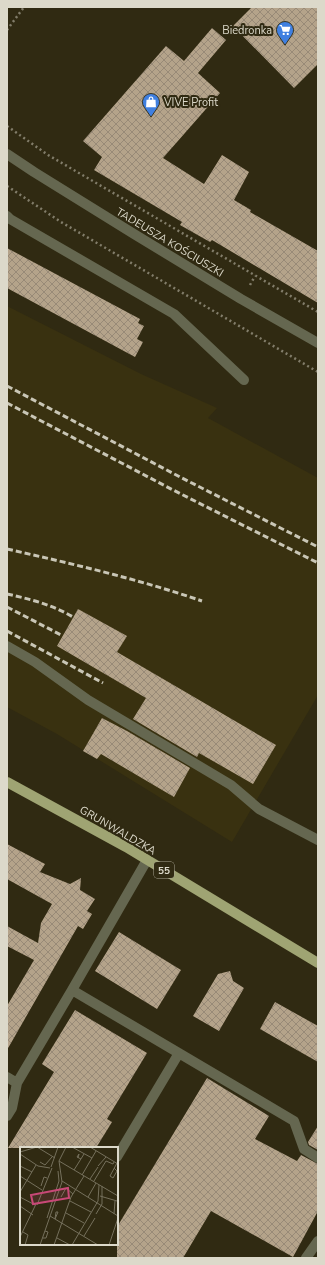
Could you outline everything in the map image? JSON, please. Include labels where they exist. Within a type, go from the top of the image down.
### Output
[{"type":"main road","name":"GRUNWALDZKA","points":[[7,782],[147,860],[318,963]]},
{"type":"street","name":"TADEUSZA KOŚCIUSZKI","points":[[8,156],[230,292],[318,342]]},
{"type":"street","points":[[7,216],[174,314],[244,380]]},
{"type":"street","points":[[7,646],[35,662],[88,700],[231,785],[259,808],[318,840]]},
{"type":"street","points":[[7,1116],[12,1108],[17,1083],[147,860]]},
{"type":"street","points":[[72,990],[294,1121],[304,1149],[318,1158]]},
{"type":"street","points":[[118,1155],[179,1053]]},
{"type":"street","points":[[7,1077],[17,1083]]},
{"type":"street","points":[[306,1258],[318,1241]]},
{"type":"path","points":[[7,30],[24,7]]},
{"type":"path","points":[[7,126],[48,155],[318,312]]},
{"type":"path","points":[[7,186],[74,230],[318,372]]},
{"type":"shaded area","points":[[7,306],[141,374],[217,408],[208,418],[318,478],[318,695],[232,842],[57,734],[7,707]]},
{"type":"building","name":"Biedronka","points":[[252,7],[318,7],[318,64],[294,88],[233,26]]},
{"type":"building","points":[[212,28],[226,40],[198,73],[220,93],[163,158],[204,184],[222,155],[249,172],[234,200],[251,210],[250,212],[318,251],[318,303],[212,240],[210,242],[180,225],[182,222],[94,170],[102,157],[83,141],[166,46],[184,61]]},
{"type":"building","points":[[7,248],[140,319],[138,323],[144,326],[137,339],[143,342],[135,357],[7,288]]},
{"type":"building","points":[[78,609],[127,636],[117,652],[276,745],[253,784],[199,753],[197,757],[133,719],[146,698],[57,646]]},
{"type":"building","points":[[102,718],[190,768],[174,797],[101,754],[97,759],[83,751]]},
{"type":"building","points":[[7,844],[45,864],[40,872],[70,884],[81,878],[80,890],[95,899],[87,911],[92,914],[83,929],[78,926],[7,1050],[7,1006],[34,960],[7,946],[7,926],[38,943],[41,923],[52,904],[7,879]]},
{"type":"building","points":[[119,932],[181,970],[157,1009],[95,971]]},
{"type":"building","points":[[230,971],[233,981],[244,988],[219,1031],[193,1016],[218,974]]},
{"type":"building","points":[[275,1002],[318,1026],[318,1062],[260,1029]]},
{"type":"building","points":[[75,1010],[147,1053],[107,1119],[112,1122],[97,1147],[8,1148],[54,1072],[42,1064]]},
{"type":"building","points":[[207,1078],[269,1116],[255,1139],[297,1161],[301,1155],[318,1164],[318,1211],[293,1257],[211,1211],[183,1258],[117,1258],[118,1225]]},
{"type":"building","points":[[318,1126],[318,1150],[309,1145],[308,1142]]},
{"type":"railway","points":[[7,386],[180,477],[318,547]]},
{"type":"railway","points":[[7,403],[173,490],[318,563]]},
{"type":"railway","points":[[7,549],[130,579],[202,601]]},
{"type":"railway","points":[[7,594],[41,603],[73,617]]},
{"type":"railway","points":[[7,607],[63,636]]},
{"type":"railway","points":[[7,631],[103,683]]},
{"type":"place","name":"Biedronka","points":[[285,45]]},
{"type":"place","name":"VIVE Profit","points":[[151,117]]}]
